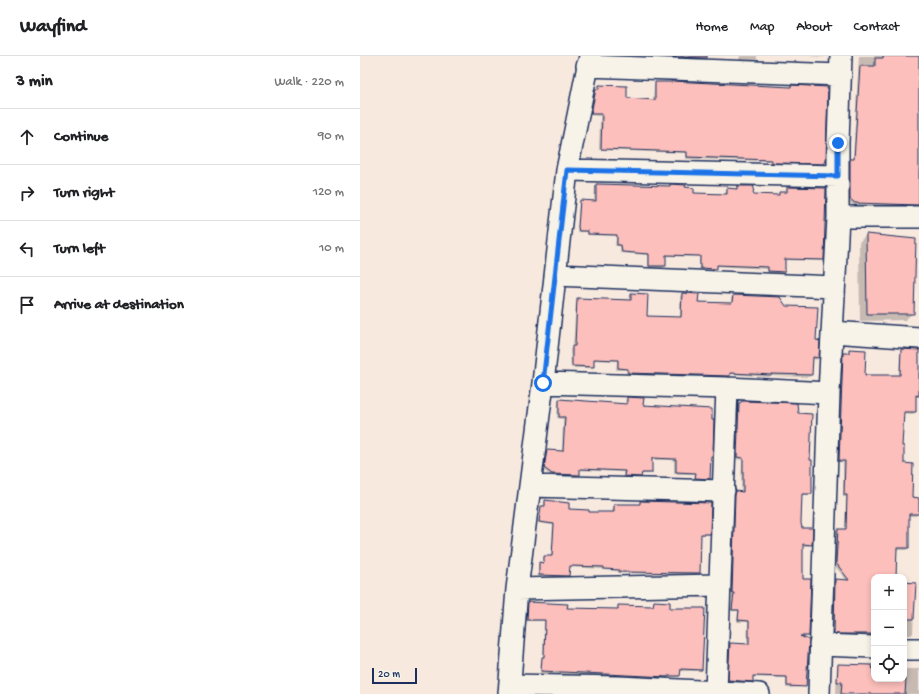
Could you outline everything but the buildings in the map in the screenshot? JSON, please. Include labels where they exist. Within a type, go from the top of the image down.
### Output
[{"type":"street","points":[[759,694],[716,692],[510,690],[517,589],[556,275],[567,170],[588,61],[841,65],[838,217],[829,393],[819,694]]},
{"type":"street","points":[[567,170],[838,176]]},
{"type":"street","points":[[838,217],[919,217]]},
{"type":"street","points":[[556,275],[834,287]]},
{"type":"street","points":[[832,332],[919,338]]},
{"type":"street","points":[[543,383],[727,388],[829,393]]},
{"type":"street","points":[[716,692],[727,388]]},
{"type":"street","points":[[530,486],[724,491]]},
{"type":"street","points":[[517,589],[720,585]]},
{"type":"street","points":[[820,645],[871,647]]},
{"type":"street","points":[[907,649],[919,650]]},
{"type":"route","points":[[543,383],[567,170],[838,176],[838,143]]}]
